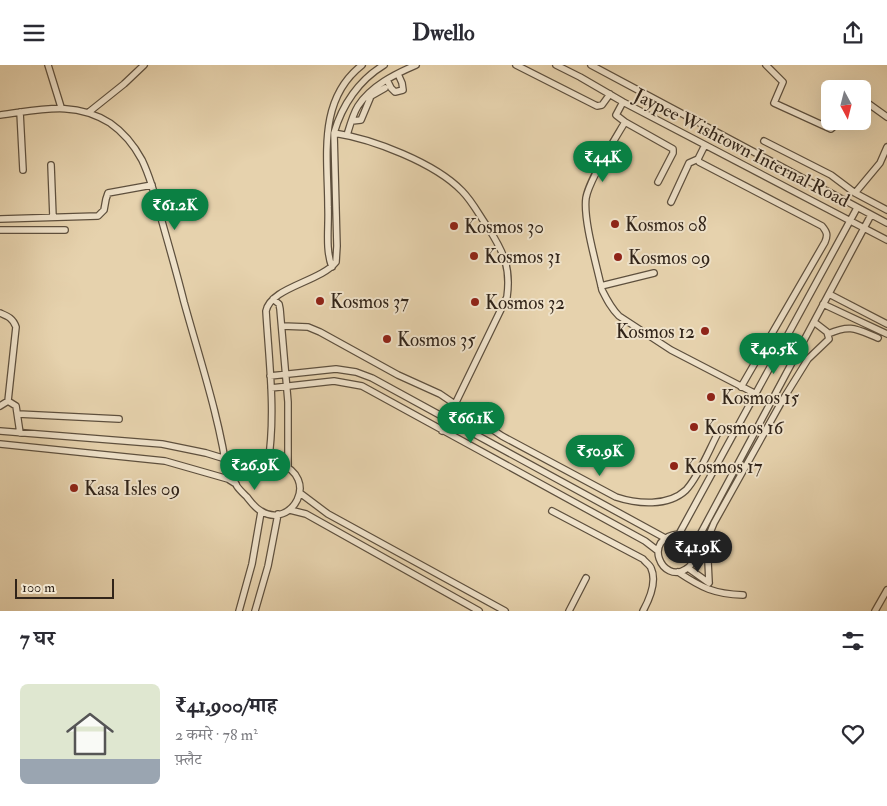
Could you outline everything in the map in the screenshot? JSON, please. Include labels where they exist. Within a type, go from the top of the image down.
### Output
[{"type":"street","points":[[48,65],[61,107]]},
{"type":"street","points":[[89,112],[144,65]]},
{"type":"street","points":[[332,267],[330,262],[326,149],[328,125],[335,98],[342,85],[362,65]]},
{"type":"street","points":[[268,464],[272,387],[267,306],[273,299],[332,267],[336,262],[334,133],[339,116],[353,93],[365,79],[384,65]]},
{"type":"street","points":[[347,135],[357,107],[369,91],[416,65]]},
{"type":"street","points":[[516,65],[597,106],[602,105],[610,94]]},
{"type":"street","name":"Jaypee Wishtown Internal Road","points":[[556,65],[622,102],[887,240]]},
{"type":"street","name":"Jaypee Wishtown Internal Road","points":[[591,65],[887,223]]},
{"type":"street","points":[[766,65],[783,82],[774,103],[821,124]]},
{"type":"street","points":[[387,80],[393,91],[403,90],[398,74]]},
{"type":"street","points":[[352,121],[361,120],[371,96],[385,88]]},
{"type":"street","points":[[622,102],[616,116],[673,149],[658,182]]},
{"type":"street","points":[[871,105],[887,117]]},
{"type":"street","points":[[0,115],[61,107],[89,112],[111,124],[127,138],[141,159],[152,185],[172,256],[225,458],[228,479]]},
{"type":"street","points":[[20,112],[24,169]]},
{"type":"street","points":[[625,122],[599,168],[586,198],[585,212],[601,286],[608,302],[612,310],[670,350],[756,394]]},
{"type":"street","points":[[334,133],[347,135],[392,150],[446,178],[462,191],[472,204],[500,248],[506,261],[509,282],[507,297],[442,431]]},
{"type":"street","points":[[764,141],[831,175],[855,193],[887,210]]},
{"type":"street","points":[[671,202],[689,163],[698,159],[705,145]]},
{"type":"street","points":[[855,193],[880,163],[887,147]]},
{"type":"street","points":[[698,159],[699,162],[822,226],[826,231],[825,243],[742,387]]},
{"type":"street","points":[[51,165],[53,217]]},
{"type":"street","points":[[0,219],[98,216],[104,211],[108,193],[152,185]]},
{"type":"street","points":[[679,535],[857,208]]},
{"type":"street","points":[[678,572],[688,568],[693,562],[695,544],[871,215]]},
{"type":"street","points":[[0,230],[65,230]]},
{"type":"street","points":[[601,286],[654,273]]},
{"type":"street","points":[[829,294],[887,324]]},
{"type":"street","points":[[273,299],[279,304],[282,325],[287,386],[288,467]]},
{"type":"street","points":[[823,304],[887,334]]},
{"type":"street","points":[[0,313],[10,318],[16,327],[8,401]]},
{"type":"street","points":[[711,590],[706,545],[709,534],[782,401],[808,359],[829,339],[828,334],[814,322]]},
{"type":"street","points":[[282,325],[314,329],[398,375],[440,394],[502,436],[616,497],[630,502],[653,502],[672,498],[685,491],[692,482],[718,433]]},
{"type":"street","points":[[828,334],[842,328],[849,328],[878,338]]},
{"type":"street","points":[[270,376],[336,369],[356,372],[372,378],[665,538]]},
{"type":"street","points":[[272,387],[334,381],[362,386],[645,541],[658,551]]},
{"type":"street","points":[[8,401],[16,406],[20,433]]},
{"type":"street","points":[[0,406],[8,401]]},
{"type":"street","points":[[459,426],[467,413]]},
{"type":"street","points":[[18,414],[119,419]]},
{"type":"street","points":[[0,431],[162,444],[225,458],[255,467]]},
{"type":"street","points":[[0,444],[165,461],[228,479],[236,484],[261,511],[271,515],[278,515],[290,510],[297,502],[300,493],[300,482],[295,473],[288,467],[278,463],[236,473],[234,479],[236,484]]},
{"type":"street","points":[[692,482],[704,488]]},
{"type":"street","points":[[300,493],[328,514],[505,611]]},
{"type":"street","points":[[290,510],[306,514],[479,611]]},
{"type":"street","points":[[238,611],[252,564],[261,511]]},
{"type":"street","points":[[552,511],[643,559],[651,567],[653,581],[648,602],[643,611]]},
{"type":"street","points":[[254,611],[273,546],[278,515]]},
{"type":"street","points":[[695,544],[686,537],[671,535],[660,544],[658,558],[667,569],[678,572],[703,588],[724,594],[743,595]]},
{"type":"street","points":[[688,568],[709,582]]},
{"type":"street","points":[[569,611],[586,578]]},
{"type":"street","points":[[875,611],[887,590]]},
{"type":"place","name":"Kosmos 08","points":[[615,224]]},
{"type":"place","name":"Kosmos 30","points":[[454,226]]},
{"type":"place","name":"Kosmos 31","points":[[474,256]]},
{"type":"place","name":"Kosmos 09","points":[[618,257]]},
{"type":"place","name":"Kosmos 37","points":[[320,301]]},
{"type":"place","name":"Kosmos 32","points":[[475,302]]},
{"type":"place","name":"Kosmos 12","points":[[705,331]]},
{"type":"place","name":"Kosmos 35","points":[[387,339]]},
{"type":"place","name":"Kosmos 15","points":[[711,397]]},
{"type":"place","name":"Kosmos 16","points":[[694,427]]},
{"type":"place","name":"Kosmos 17","points":[[674,466]]},
{"type":"place","name":"Kasa Isles 09","points":[[74,488]]}]
